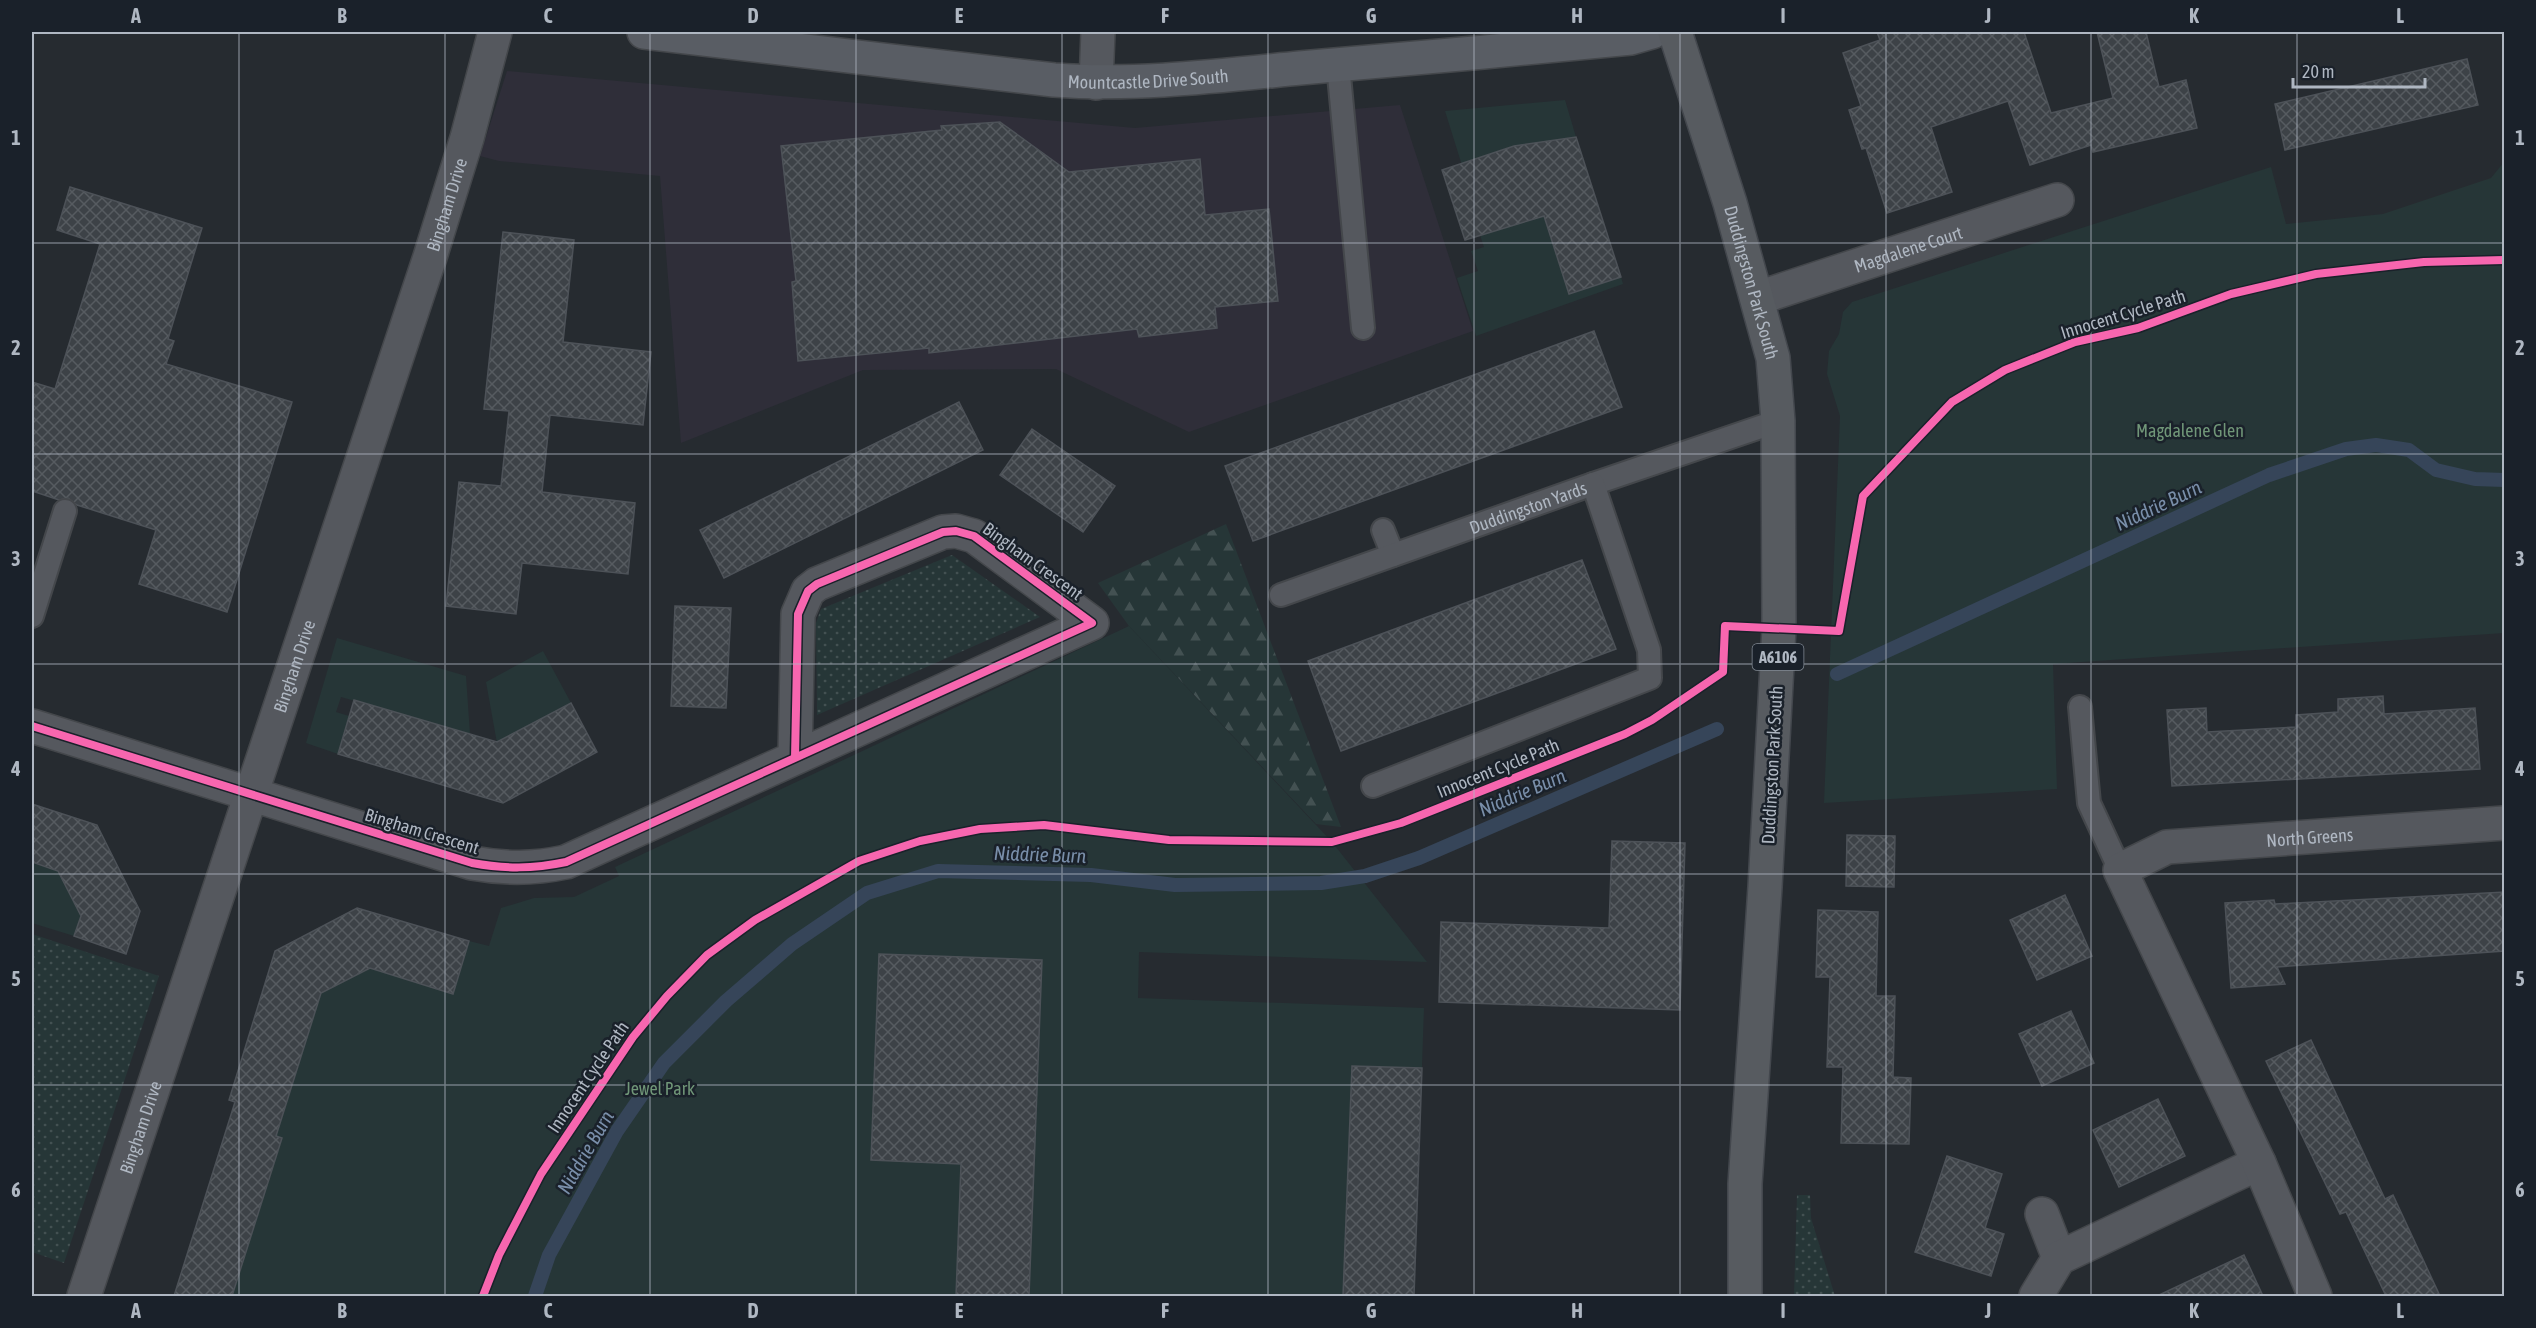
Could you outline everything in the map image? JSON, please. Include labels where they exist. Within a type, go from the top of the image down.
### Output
[{"type":"main road","name":"Duddingston Park South","points":[[1675,32],[1758,298],[1773,358],[1778,421],[1779,628],[1766,887],[1745,1185],[1745,1296]]},
{"type":"street","name":"Bingham Drive","points":[[84,1296],[443,216],[467,138],[495,32]]},
{"type":"street","name":"Mountcastle Drive South","points":[[645,32],[1054,80],[1096,82],[1146,82],[1338,65],[1631,38],[1652,32]]},
{"type":"street","points":[[1096,82],[1098,32]]},
{"type":"street","name":"Magdalene Court","points":[[1758,298],[2057,200]]},
{"type":"street","name":"Bingham Crescent","points":[[32,726],[472,863],[519,869],[566,862],[1092,622],[974,536],[956,531],[933,536],[817,584],[808,591],[798,615],[795,757]]},
{"type":"street","name":"North Greens","points":[[2120,870],[2167,847],[2505,823]]},
{"type":"street","points":[[2120,870],[2259,1163],[2315,1296]]},
{"type":"street","points":[[2036,1296],[2059,1258],[2259,1163]]},
{"type":"street","points":[[2042,1214],[2059,1258]]},
{"type":"lane","points":[[1338,65],[1363,328]]},
{"type":"lane","name":"Duddingston Yards","points":[[1281,596],[1593,483],[1778,421]]},
{"type":"lane","points":[[1373,786],[1650,678],[1649,650],[1593,483]]},
{"type":"lane","points":[[32,616],[64,511]]},
{"type":"lane","points":[[1383,530],[1393,555]]},
{"type":"lane","points":[[2080,707],[2089,802],[2120,870]]},
{"type":"shaded area","points":[[507,71],[1135,128],[1400,105],[1473,331],[1189,432],[1056,369],[863,370],[681,443],[660,176],[499,161],[480,156]]},
{"type":"green space","points":[[1565,100],[1576,137],[1522,145],[1569,294],[1621,277],[1623,284],[1476,336],[1457,278],[1478,271],[1471,251],[1484,247],[1474,217],[1459,222],[1456,213],[1475,207],[1445,111]]},
{"type":"green space","name":"Magdalene Glen","points":[[2504,162],[2504,633],[2053,664],[2057,789],[1824,803],[1840,416],[1827,374],[1829,351],[1839,334],[1843,312],[1852,302],[2271,167],[2286,224],[2383,214],[2491,178]]},
{"type":"green space","points":[[1226,524],[1341,827],[1316,824],[1129,626],[1098,583]]},
{"type":"green space","points":[[952,555],[1040,617],[817,715],[816,623],[821,609]]},
{"type":"green space","name":"Jewel Park","points":[[1129,626],[1332,842],[1427,962],[1139,952],[1138,998],[1424,1008],[1414,1296],[232,1296],[282,1138],[229,1121],[235,1102],[320,993],[371,968],[452,993],[469,941],[489,946],[501,908],[534,898],[574,897],[619,876],[615,867]]},
{"type":"green space","points":[[337,638],[466,676],[470,734],[341,697],[336,712],[349,716],[338,754],[306,743]]},
{"type":"green space","points":[[543,651],[571,703],[497,743],[486,682]]},
{"type":"green space","points":[[32,863],[58,871],[81,916],[74,936],[32,923]]},
{"type":"green space","points":[[32,934],[159,976],[64,1263],[32,1252]]},
{"type":"green space","points":[[1797,1195],[1810,1195],[1811,1218],[1835,1296],[1794,1296]]},
{"type":"building","points":[[1877,32],[2024,32],[2051,113],[2113,98],[2097,32],[2146,32],[2159,87],[2186,80],[2197,128],[2093,152],[2091,145],[2030,165],[2008,101],[1931,127],[1952,192],[1887,213],[1866,148],[1862,149],[1849,110],[1861,106],[1843,53],[1880,40]]},
{"type":"building","points":[[2467,59],[2478,105],[2285,150],[2275,104]]},
{"type":"building","points":[[1000,122],[1069,172],[1200,159],[1205,215],[1269,209],[1278,301],[1215,307],[1217,328],[1139,337],[1137,329],[929,353],[929,348],[798,361],[792,282],[796,281],[781,146],[942,130],[941,126]]},
{"type":"building","points":[[1576,137],[1621,277],[1569,294],[1544,216],[1465,240],[1442,170],[1514,146]]},
{"type":"building","points":[[70,187],[202,228],[168,339],[174,341],[166,364],[292,402],[227,612],[139,584],[156,530],[77,505],[68,498],[59,500],[32,491],[32,382],[55,389],[100,244],[57,230]]},
{"type":"building","points":[[503,232],[574,240],[563,342],[651,352],[643,425],[550,415],[542,492],[635,503],[628,574],[522,563],[516,614],[446,606],[459,482],[501,486],[509,411],[484,409]]},
{"type":"building","points":[[1594,331],[1622,407],[1253,541],[1225,466]]},
{"type":"building","points":[[959,402],[983,450],[724,578],[700,530]]},
{"type":"building","points":[[1032,429],[1115,486],[1083,532],[1000,475]]},
{"type":"building","points":[[1582,560],[1616,649],[1341,751],[1308,661]]},
{"type":"building","points":[[675,606],[731,608],[726,708],[671,706]]},
{"type":"building","points":[[2383,696],[2384,714],[2475,708],[2480,769],[2172,786],[2167,710],[2206,708],[2207,732],[2296,727],[2296,715],[2338,712],[2338,699]]},
{"type":"building","points":[[354,700],[497,742],[571,703],[597,752],[503,803],[338,754]]},
{"type":"building","points":[[32,804],[97,825],[140,911],[126,954],[74,936],[81,916],[58,871],[32,862]]},
{"type":"building","points":[[1847,835],[1895,836],[1894,887],[1846,886]]},
{"type":"building","points":[[1612,841],[1685,843],[1680,1010],[1439,1002],[1441,922],[1609,928]]},
{"type":"building","points":[[2505,892],[2505,951],[2277,967],[2285,984],[2231,988],[2225,903],[2274,900],[2275,904]]},
{"type":"building","points":[[2065,895],[2092,956],[2037,980],[2010,920]]},
{"type":"building","points":[[357,908],[469,941],[453,994],[370,968],[321,993],[276,1136],[282,1138],[232,1296],[174,1296],[235,1102],[229,1100],[275,951]]},
{"type":"building","points":[[1818,910],[1878,912],[1876,996],[1895,996],[1893,1077],[1911,1078],[1909,1144],[1841,1143],[1843,1067],[1827,1067],[1830,977],[1816,977]]},
{"type":"building","points":[[879,954],[1042,960],[1029,1296],[956,1296],[961,1164],[871,1160]]},
{"type":"building","points":[[2071,1011],[2094,1063],[2042,1086],[2019,1034]]},
{"type":"building","points":[[2311,1040],[2385,1199],[2393,1195],[2440,1296],[2386,1296],[2346,1212],[2340,1214],[2266,1061]]},
{"type":"building","points":[[1352,1066],[1422,1068],[1414,1296],[1343,1296]]},
{"type":"building","points":[[2158,1099],[2185,1156],[2119,1187],[2093,1130]]},
{"type":"building","points":[[1947,1156],[2002,1174],[1985,1228],[2004,1234],[1991,1276],[1915,1252]]},
{"type":"building","points":[[2244,1255],[2263,1296],[2157,1296]]},
{"type":"waterway","name":"Niddrie Burn","points":[[1837,674],[2269,475],[2346,449],[2376,445],[2409,450],[2436,470],[2475,479],[2504,480]]},
{"type":"waterway","name":"Niddrie Burn","points":[[535,1296],[549,1255],[617,1131],[664,1063],[726,1001],[792,944],[867,893],[938,871],[1091,875],[1175,885],[1321,883],[1365,876],[1419,858],[1717,729]]},
{"type":"cycle path","name":"Innocent Cycle Path","points":[[483,1296],[499,1255],[541,1174],[633,1037],[667,996],[707,955],[755,920],[859,861],[920,841],[980,829],[1044,825],[1169,840],[1332,842],[1401,823],[1625,734],[1652,720],[1723,672],[1725,626],[1839,631],[1863,496],[1952,402],[2005,370],[2075,342],[2138,328],[2231,294],[2316,274],[2424,262],[2504,260]]},
{"type":"cycle path","points":[[32,726],[472,863],[508,867],[542,866],[566,862],[1092,623],[974,536],[956,531],[943,532],[817,584],[808,591],[798,614],[795,757]]}]
